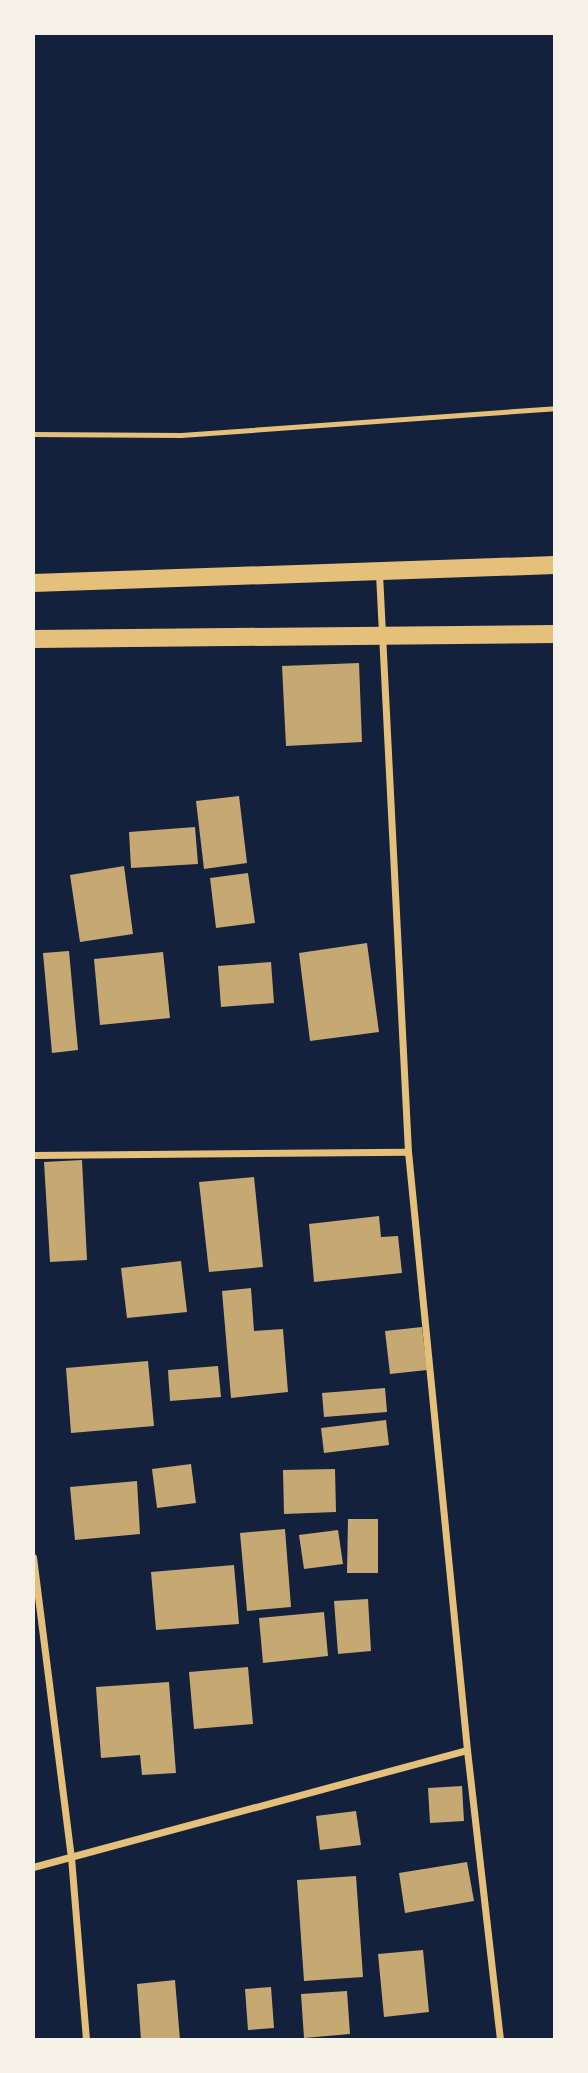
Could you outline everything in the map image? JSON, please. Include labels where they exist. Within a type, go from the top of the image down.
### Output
[{"type":"main road","points":[[33,583],[555,565]]},
{"type":"main road","points":[[33,639],[555,634]]},
{"type":"street","points":[[379,572],[408,1152],[467,1750],[500,2040]]},
{"type":"street","points":[[33,1155],[408,1152]]},
{"type":"street","points":[[33,1557],[71,1857],[86,2040]]},
{"type":"street","points":[[33,1867],[467,1750]]},
{"type":"lane","points":[[33,434],[181,435],[555,408]]},
{"type":"building","points":[[359,663],[362,742],[286,746],[282,666]]},
{"type":"building","points":[[239,796],[247,863],[204,869],[196,801]]},
{"type":"building","points":[[195,827],[198,864],[131,868],[129,832]]},
{"type":"building","points":[[124,866],[133,934],[80,942],[70,875]]},
{"type":"building","points":[[248,873],[255,923],[216,928],[210,878]]},
{"type":"building","points":[[367,943],[379,1032],[310,1041],[299,953]]},
{"type":"building","points":[[69,951],[78,1050],[52,1053],[43,953]]},
{"type":"building","points":[[163,952],[170,1018],[100,1025],[94,959]]},
{"type":"building","points":[[271,962],[274,1003],[221,1007],[218,966]]},
{"type":"building","points":[[82,1160],[87,1260],[50,1262],[44,1162]]},
{"type":"building","points":[[254,1177],[263,1267],[209,1272],[199,1182]]},
{"type":"building","points":[[379,1216],[381,1237],[398,1236],[402,1273],[314,1282],[309,1224]]},
{"type":"building","points":[[181,1261],[187,1312],[127,1318],[121,1268]]},
{"type":"building","points":[[251,1288],[254,1331],[283,1329],[288,1392],[231,1398],[222,1291]]},
{"type":"building","points":[[422,1327],[427,1370],[390,1374],[385,1331]]},
{"type":"building","points":[[148,1361],[154,1426],[71,1433],[66,1368]]},
{"type":"building","points":[[218,1366],[221,1397],[170,1401],[168,1370]]},
{"type":"building","points":[[385,1388],[387,1412],[324,1417],[322,1393]]},
{"type":"building","points":[[386,1420],[389,1445],[324,1453],[321,1428]]},
{"type":"building","points":[[191,1464],[196,1503],[157,1508],[152,1469]]},
{"type":"building","points":[[335,1469],[336,1512],[284,1514],[283,1470]]},
{"type":"building","points":[[137,1481],[140,1534],[75,1540],[70,1487]]},
{"type":"building","points":[[348,1519],[378,1519],[378,1573],[347,1573]]},
{"type":"building","points":[[285,1529],[291,1607],[247,1611],[240,1533]]},
{"type":"building","points":[[338,1530],[343,1564],[304,1569],[299,1535]]},
{"type":"building","points":[[234,1565],[239,1624],[156,1630],[151,1572]]},
{"type":"building","points":[[368,1599],[371,1651],[338,1654],[334,1601]]},
{"type":"building","points":[[324,1612],[328,1656],[263,1663],[259,1618]]},
{"type":"building","points":[[248,1667],[253,1724],[194,1729],[189,1672]]},
{"type":"building","points":[[169,1682],[176,1773],[142,1775],[140,1755],[101,1758],[96,1687]]},
{"type":"building","points":[[462,1786],[464,1821],[430,1823],[428,1788]]},
{"type":"building","points":[[356,1811],[361,1845],[320,1850],[316,1816]]},
{"type":"building","points":[[467,1862],[474,1901],[405,1913],[399,1873]]},
{"type":"building","points":[[356,1876],[363,1977],[304,1981],[297,1880]]},
{"type":"building","points":[[423,1950],[429,2012],[384,2017],[378,1954]]},
{"type":"building","points":[[175,1980],[180,2040],[141,2040],[137,1984]]},
{"type":"building","points":[[271,1987],[274,2028],[248,2030],[245,1989]]},
{"type":"building","points":[[347,1991],[350,2034],[304,2038],[301,1994]]}]
